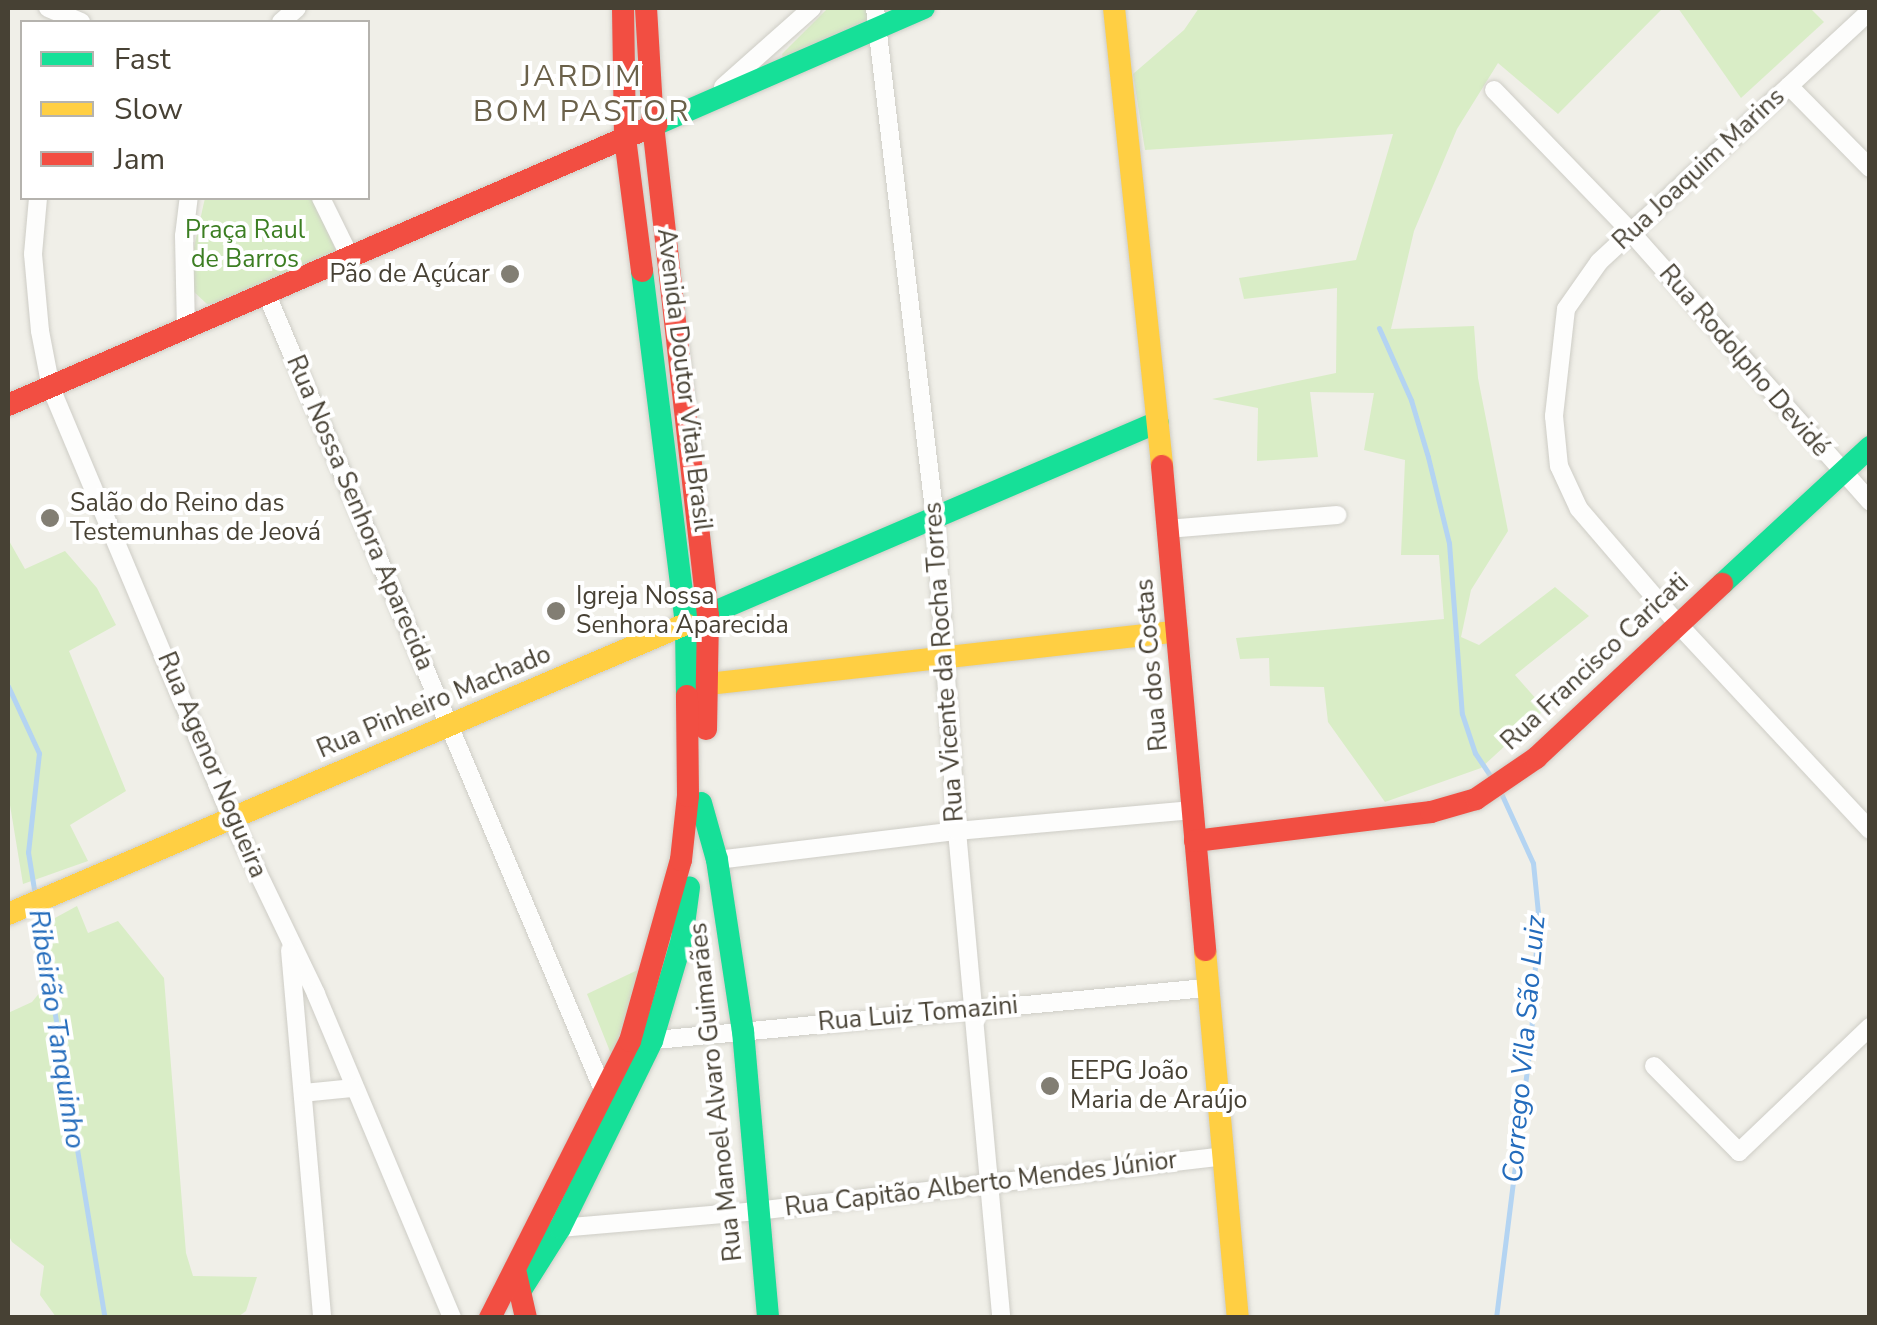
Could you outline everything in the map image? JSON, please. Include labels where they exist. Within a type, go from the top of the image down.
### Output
[{"type":"street","points":[[48,8],[77,20]]},
{"type":"street","name":"Avenida Doutor Vital Brasil","points":[[490,1318],[560,1228],[616,1118],[641,1041],[682,939],[702,803],[708,684],[624,138],[623,8]]},
{"type":"street","name":"Avenida Doutor Vital Brasil","points":[[509,1318],[518,1281],[604,1094],[641,1041],[681,860],[688,796],[697,621],[646,8]]},
{"type":"street","points":[[705,101],[775,45],[812,8]]},
{"type":"street","points":[[8,405],[624,138],[876,18],[924,8]]},
{"type":"street","name":"Rua dos Costas","points":[[1114,8],[1158,422],[1238,1318]]},
{"type":"street","name":"Rua Joaquim Marins","points":[[1870,10],[1630,230],[1566,309],[1554,416],[1559,466],[1579,509],[1677,623],[1870,830]]},
{"type":"street","name":"Rua Vicente da Rocha Torres","points":[[876,18],[935,519],[957,831],[1000,1318]]},
{"type":"street","points":[[1789,86],[1870,168]]},
{"type":"street","name":"Rua Rodolpho Devidé","points":[[1494,90],[1630,230],[1870,501]]},
{"type":"street","name":"Rua Agenor Nogueira","points":[[38,200],[33,254],[40,331],[51,388],[231,817],[316,994],[452,1318]]},
{"type":"street","points":[[186,331],[183,269],[189,200]]},
{"type":"street","points":[[322,200],[351,259]]},
{"type":"street","name":"Rua Nossa Senhora Aparecida","points":[[268,295],[616,1118]]},
{"type":"street","name":"Rua Pinheiro Machado","points":[[14,911],[1158,422]]},
{"type":"street","name":"Rua Francisco Caricati","points":[[1194,841],[1431,812],[1476,800],[1536,758],[1870,447]]},
{"type":"street","points":[[1168,529],[1337,515]]},
{"type":"street","points":[[708,684],[945,661],[1177,632]]},
{"type":"street","name":"Rua Manoel Alvaro Guimarães","points":[[702,803],[717,860],[743,1031],[768,1318]]},
{"type":"street","points":[[717,860],[957,831],[1192,810]]},
{"type":"street","points":[[289,940],[322,1318]]},
{"type":"street","name":"Rua Luiz Tomazini","points":[[641,1041],[1206,988]]},
{"type":"street","points":[[296,1015],[316,994]]},
{"type":"street","points":[[1654,1066],[1739,1152],[1870,1027]]},
{"type":"street","points":[[303,1093],[353,1088]]},
{"type":"street","name":"Rua Capitão Alberto Mendes Júnior","points":[[560,1228],[757,1212],[1223,1156]]},
{"type":"street","points":[[518,1281],[526,1318]]},
{"type":"green space","points":[[828,8],[866,8],[868,23],[784,62],[782,54]]},
{"type":"green space","points":[[1199,8],[1663,8],[1558,114],[1498,63],[1457,129],[1414,231],[1391,329],[1474,326],[1478,378],[1508,531],[1471,590],[1461,637],[1479,645],[1555,587],[1589,616],[1515,675],[1545,709],[1481,768],[1385,802],[1328,722],[1324,687],[1270,686],[1269,658],[1240,659],[1236,638],[1444,619],[1439,555],[1401,555],[1405,460],[1364,450],[1374,393],[1310,392],[1318,457],[1257,461],[1258,408],[1212,399],[1336,373],[1337,288],[1244,299],[1239,278],[1356,260],[1393,134],[1145,150],[1133,74],[1184,30]]},
{"type":"green space","points":[[1678,8],[1810,8],[1824,22],[1741,98]]},
{"type":"green space","name":"Praça Raul de Barros","points":[[205,200],[313,200],[338,255],[231,302],[207,304],[194,292],[194,247]]},
{"type":"green space","points":[[8,539],[25,569],[65,551],[97,588],[116,625],[69,651],[126,791],[70,825],[88,861],[23,884],[8,793]]},
{"type":"green space","points":[[77,906],[88,933],[118,921],[164,978],[186,1253],[193,1276],[257,1277],[246,1311],[238,1317],[56,1317],[40,1295],[44,1266],[12,1242],[8,1234],[8,1013],[32,1002],[41,991],[31,931]]},
{"type":"green space","points":[[644,967],[613,1059],[587,994]]},
{"type":"waterway","name":"Corrego Vila São Luiz","points":[[1379,328],[1411,400],[1428,457],[1449,543],[1462,714],[1475,753],[1493,780]]},
{"type":"waterway","name":"Ribeirão Tanquinho","points":[[8,686],[39,753],[28,852],[35,895]]},
{"type":"waterway","name":"Corrego Vila São Luiz","points":[[1496,1318],[1531,1035],[1538,913],[1533,863],[1501,793]]},
{"type":"waterway","name":"Ribeirão Tanquinho","points":[[38,911],[105,1318]]},
{"type":"traffic: fast","points":[[657,124],[924,8]]},
{"type":"traffic: fast","points":[[642,271],[686,625],[687,696]]},
{"type":"traffic: fast","points":[[686,624],[1158,422]]},
{"type":"traffic: fast","points":[[1722,584],[1870,447]]},
{"type":"traffic: fast","points":[[701,803],[717,860],[743,1031],[768,1318]]},
{"type":"traffic: fast","points":[[521,1290],[560,1228],[652,1041],[682,939],[689,887]]},
{"type":"traffic: slow","points":[[1114,8],[1162,466]]},
{"type":"traffic: slow","points":[[8,914],[686,624]]},
{"type":"traffic: slow","points":[[708,684],[1177,631]]},
{"type":"traffic: slow","points":[[1205,950],[1238,1318]]},
{"type":"traffic: jam","points":[[623,8],[625,138],[642,271]]},
{"type":"traffic: jam","points":[[646,8],[653,125],[708,616],[706,729]]},
{"type":"traffic: jam","points":[[8,405],[657,124]]},
{"type":"traffic: jam","points":[[1162,466],[1205,950]]},
{"type":"traffic: jam","points":[[1195,841],[1431,812],[1476,799],[1536,758],[1722,584]]},
{"type":"traffic: jam","points":[[490,1318],[630,1041],[681,860],[688,796],[687,696]]},
{"type":"traffic: jam","points":[[516,1274],[526,1318]]},
{"type":"place","name":"Pão de Açúcar","points":[[510,274]]},
{"type":"place","name":"Salão do Reino das Testemunhas de Jeová","points":[[50,518]]},
{"type":"place","name":"Igreja Nossa Senhora Aparecida","points":[[556,611]]},
{"type":"place","name":"EEPG João Maria de Araújo","points":[[1050,1086]]},
{"type":"district","name":"JARDIM BOM PASTOR","points":[[582,94]]}]
